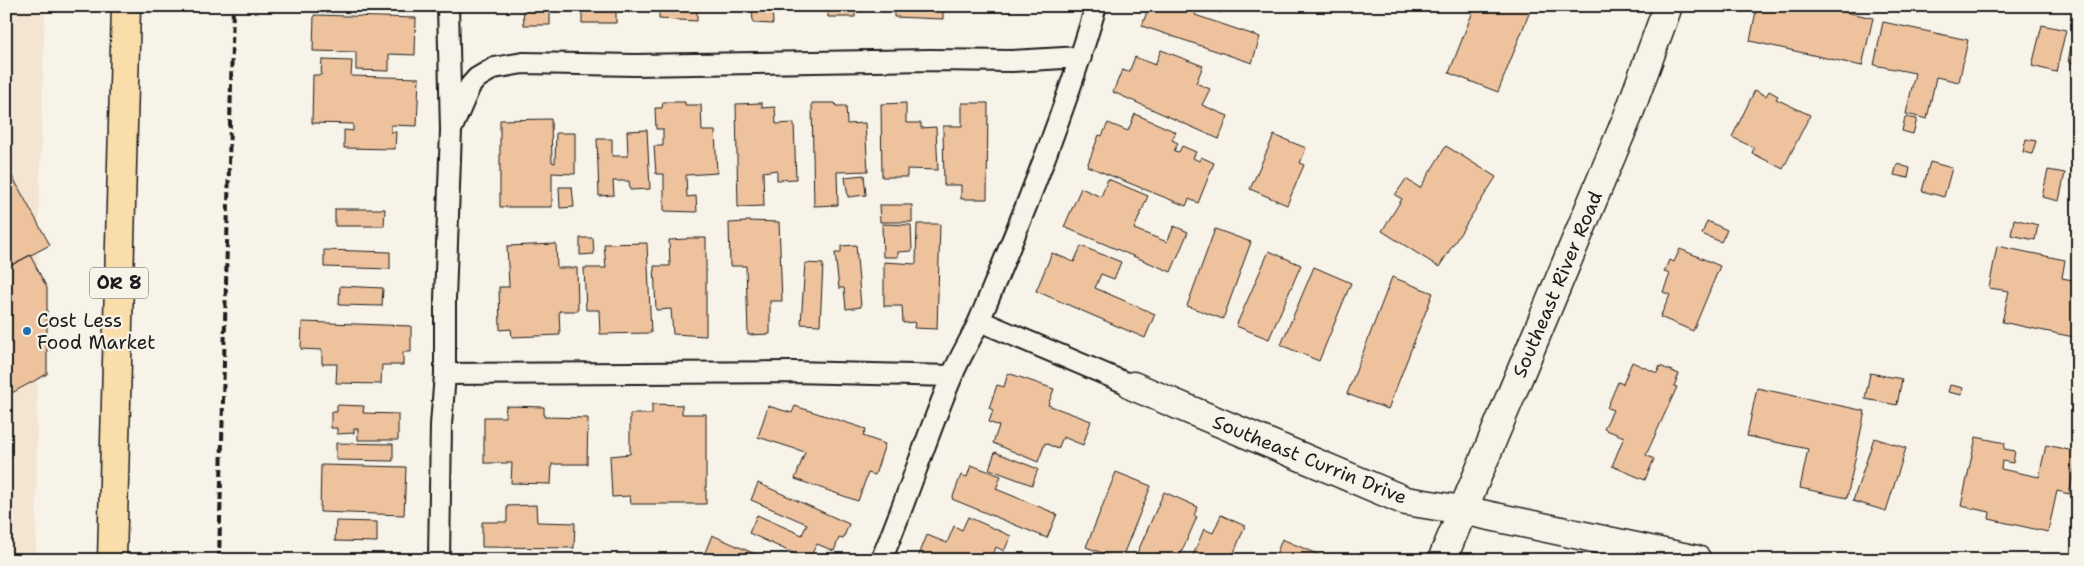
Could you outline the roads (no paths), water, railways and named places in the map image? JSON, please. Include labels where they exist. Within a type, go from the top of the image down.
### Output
[{"type":"main road","name":"OR 8","points":[[112,560],[126,6]]},
{"type":"main road","name":"Southeast River Road","points":[[1442,560],[1628,116],[1668,6]]},
{"type":"main road","name":"Southeast Currin Drive","points":[[1133,386],[1406,501],[1462,510],[1697,560]]},
{"type":"lane","points":[[439,560],[441,425],[445,374],[445,300],[451,130],[448,6]]},
{"type":"lane","points":[[881,560],[952,376],[980,321],[1081,57],[1096,6]]},
{"type":"lane","points":[[451,130],[470,86],[477,78],[494,68],[523,63],[635,65],[930,60],[1012,61],[1081,57]]},
{"type":"lane","points":[[980,321],[1133,386]]},
{"type":"lane","points":[[445,374],[793,372],[952,376]]},
{"type":"railway","points":[[219,560],[233,6]]},
{"type":"place","name":"Cost Less Food Market","points":[[27,331]]}]
